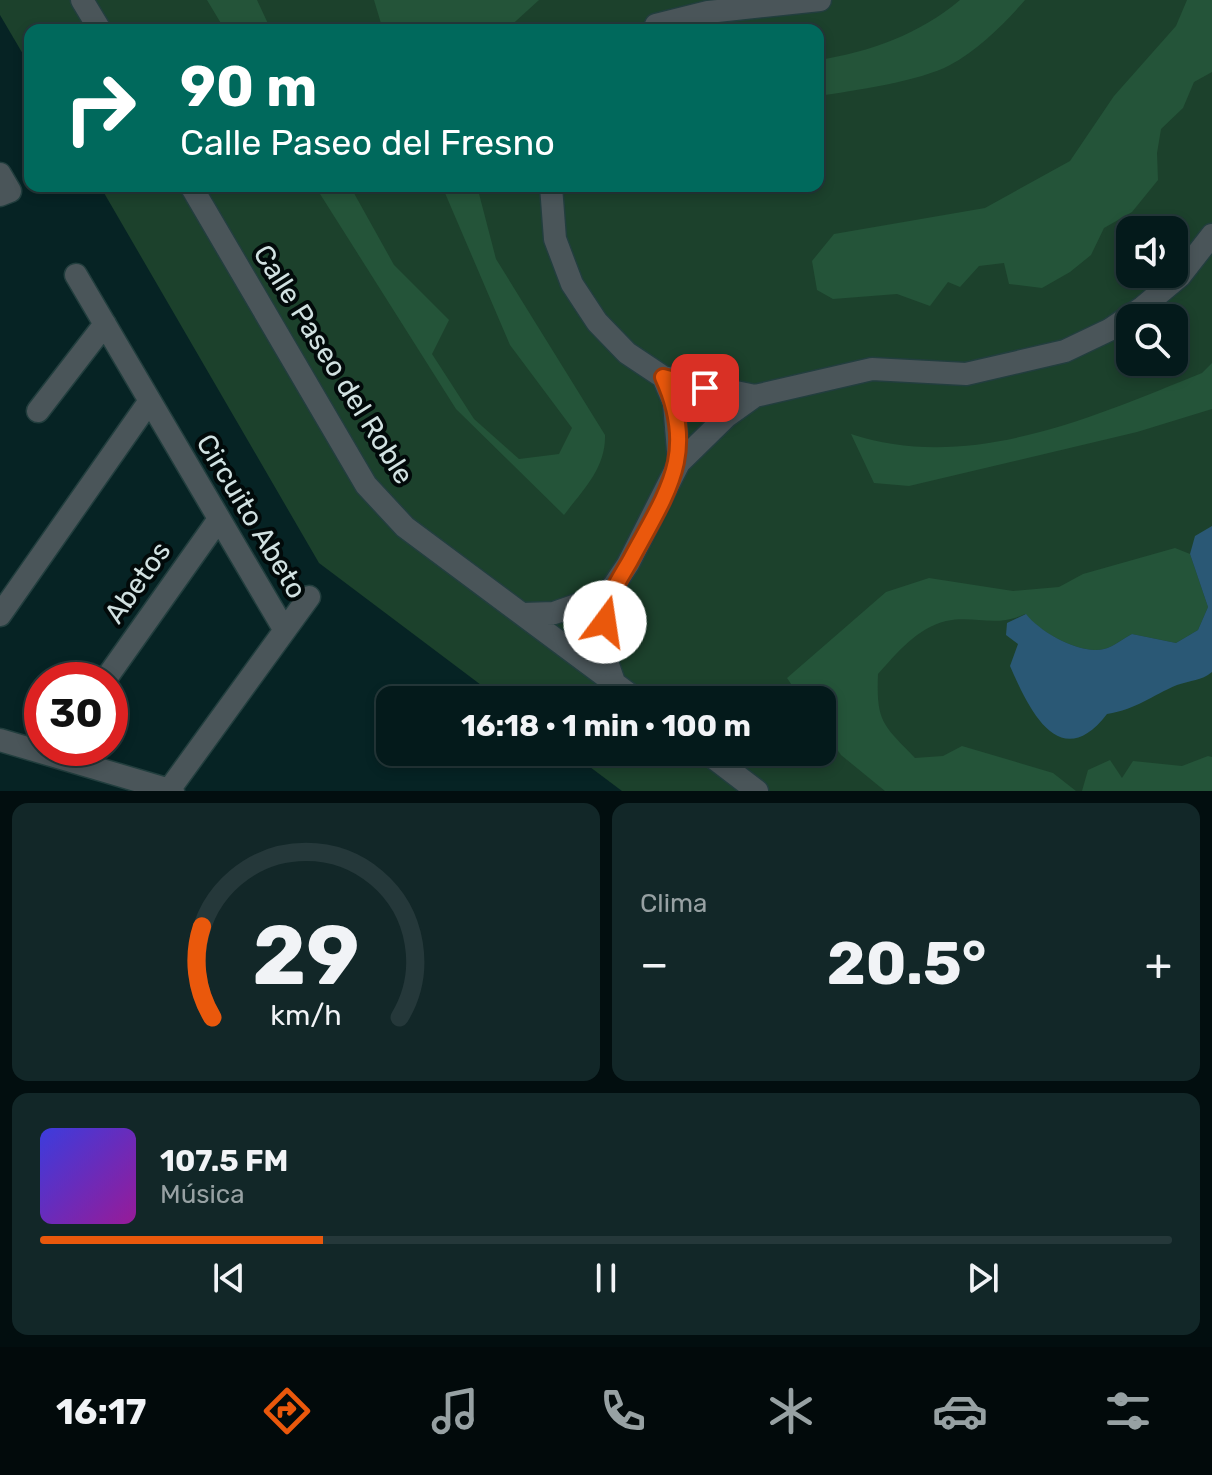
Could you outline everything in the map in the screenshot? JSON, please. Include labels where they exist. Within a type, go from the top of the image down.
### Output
[{"type":"street","points":[[82,0],[96,24]]},
{"type":"street","points":[[653,24],[664,0]]},
{"type":"street","points":[[662,24],[729,4],[820,0]]},
{"type":"street","name":"Calle Paseo del Roble","points":[[195,192],[366,485],[405,527],[619,686]]},
{"type":"street","points":[[551,192],[555,239],[572,284],[597,322],[617,343],[663,377],[755,396]]},
{"type":"street","points":[[614,682],[604,653],[608,594],[628,564],[679,463],[727,416],[755,396],[872,369],[966,374],[1065,351],[1109,330],[1143,307],[1180,276],[1212,235]]},
{"type":"street","name":"Circuito Abeto","points":[[76,275],[284,629],[171,790],[97,766]]},
{"type":"street","points":[[38,411],[105,324]]},
{"type":"street","points":[[663,377],[674,403],[679,463]]},
{"type":"street","points":[[0,615],[149,402]]},
{"type":"street","name":"Abetos","points":[[118,662],[219,519]]},
{"type":"street","points":[[523,614],[554,613],[608,594]]},
{"type":"street","points":[[284,629],[309,597]]},
{"type":"street","name":"Circuito Abeto","points":[[0,740],[24,745]]},
{"type":"street","points":[[724,766],[757,791]]},
{"type":"green space","points":[[0,0],[1212,0],[1212,791],[622,791],[589,766],[836,766],[836,686],[482,686],[319,563],[103,192],[824,192],[824,24],[24,24],[24,56],[0,15]]},
{"type":"green space","points":[[207,0],[257,0],[268,24],[221,24]]},
{"type":"green space","points":[[374,0],[539,0],[513,24],[381,24]]},
{"type":"green space","points":[[960,0],[1025,0],[990,36],[950,65],[904,81],[824,95],[824,59],[894,40],[945,12]]},
{"type":"green space","points":[[1187,0],[1212,0],[1212,72],[1194,82],[1183,108],[1161,129],[1157,153],[1158,180],[1132,212],[1116,216],[1116,221],[1104,228],[1091,255],[1070,272],[1042,288],[1009,284],[1004,263],[979,266],[960,287],[948,282],[930,306],[897,294],[833,299],[817,290],[812,261],[834,234],[985,208],[1070,161],[1114,96],[1176,26]]},
{"type":"green space","points":[[319,192],[353,192],[394,265],[449,320],[432,354],[474,419],[519,459],[559,454],[572,428],[510,345],[445,192],[479,192],[496,259],[605,435],[602,458],[586,487],[564,515],[456,409]]},
{"type":"green space","points":[[1212,363],[1212,409],[1137,432],[909,486],[874,483],[851,434],[895,444],[940,447],[1030,435],[1118,407],[1202,373]]},
{"type":"green space","points":[[1175,548],[1190,554],[1208,607],[1198,630],[1176,643],[1132,634],[1107,648],[1094,650],[1061,640],[1040,628],[1025,614],[995,621],[946,621],[917,635],[878,674],[880,713],[895,738],[915,758],[943,756],[962,746],[1053,773],[1076,791],[885,791],[836,748],[836,686],[792,686],[787,678],[886,592],[929,578],[1013,591],[1059,587],[1083,574]]},
{"type":"green space","points":[[1212,757],[1212,791],[1082,791],[1088,770],[1110,760],[1122,778],[1133,761],[1182,766]]},
{"type":"water","points":[[1212,526],[1212,672],[1135,706],[1107,714],[1090,731],[1075,738],[1061,737],[1048,729],[1027,701],[1010,666],[1018,644],[1006,635],[1007,623],[1026,614],[1041,628],[1084,649],[1107,648],[1132,634],[1176,643],[1198,630],[1208,607],[1190,554],[1195,536]]},
{"type":"route","points":[[605,622],[608,594],[628,564],[679,463],[679,430],[674,403],[663,377],[705,388]]}]
